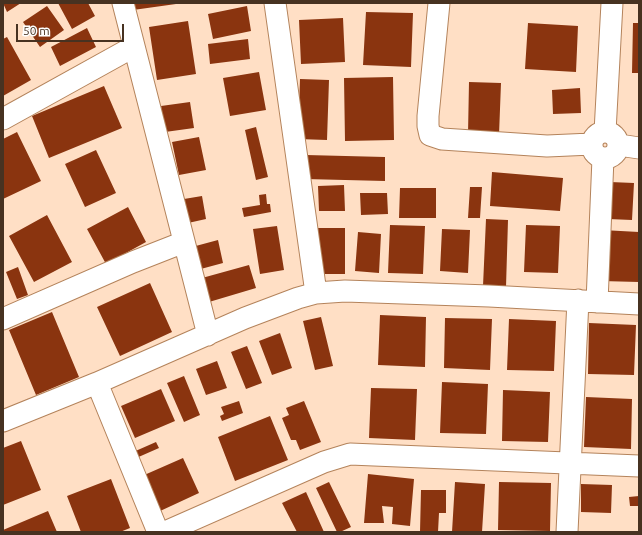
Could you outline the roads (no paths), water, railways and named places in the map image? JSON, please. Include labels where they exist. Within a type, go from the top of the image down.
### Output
[{"type":"street","points":[[123,3],[133,47],[208,335]]},
{"type":"street","points":[[276,3],[316,293]]},
{"type":"street","points":[[439,3],[428,116],[430,135],[442,139],[512,144],[547,146],[612,146]]},
{"type":"street","points":[[567,532],[569,462],[588,301],[612,146],[612,3]]},
{"type":"street","points":[[3,119],[133,47]]},
{"type":"street","points":[[3,319],[133,262],[184,242]]},
{"type":"street","points":[[3,421],[97,383],[245,318],[298,298],[316,293],[345,291],[639,304]]},
{"type":"street","points":[[97,383],[158,532]]},
{"type":"street","points":[[165,532],[324,462],[350,454],[639,466]]}]
